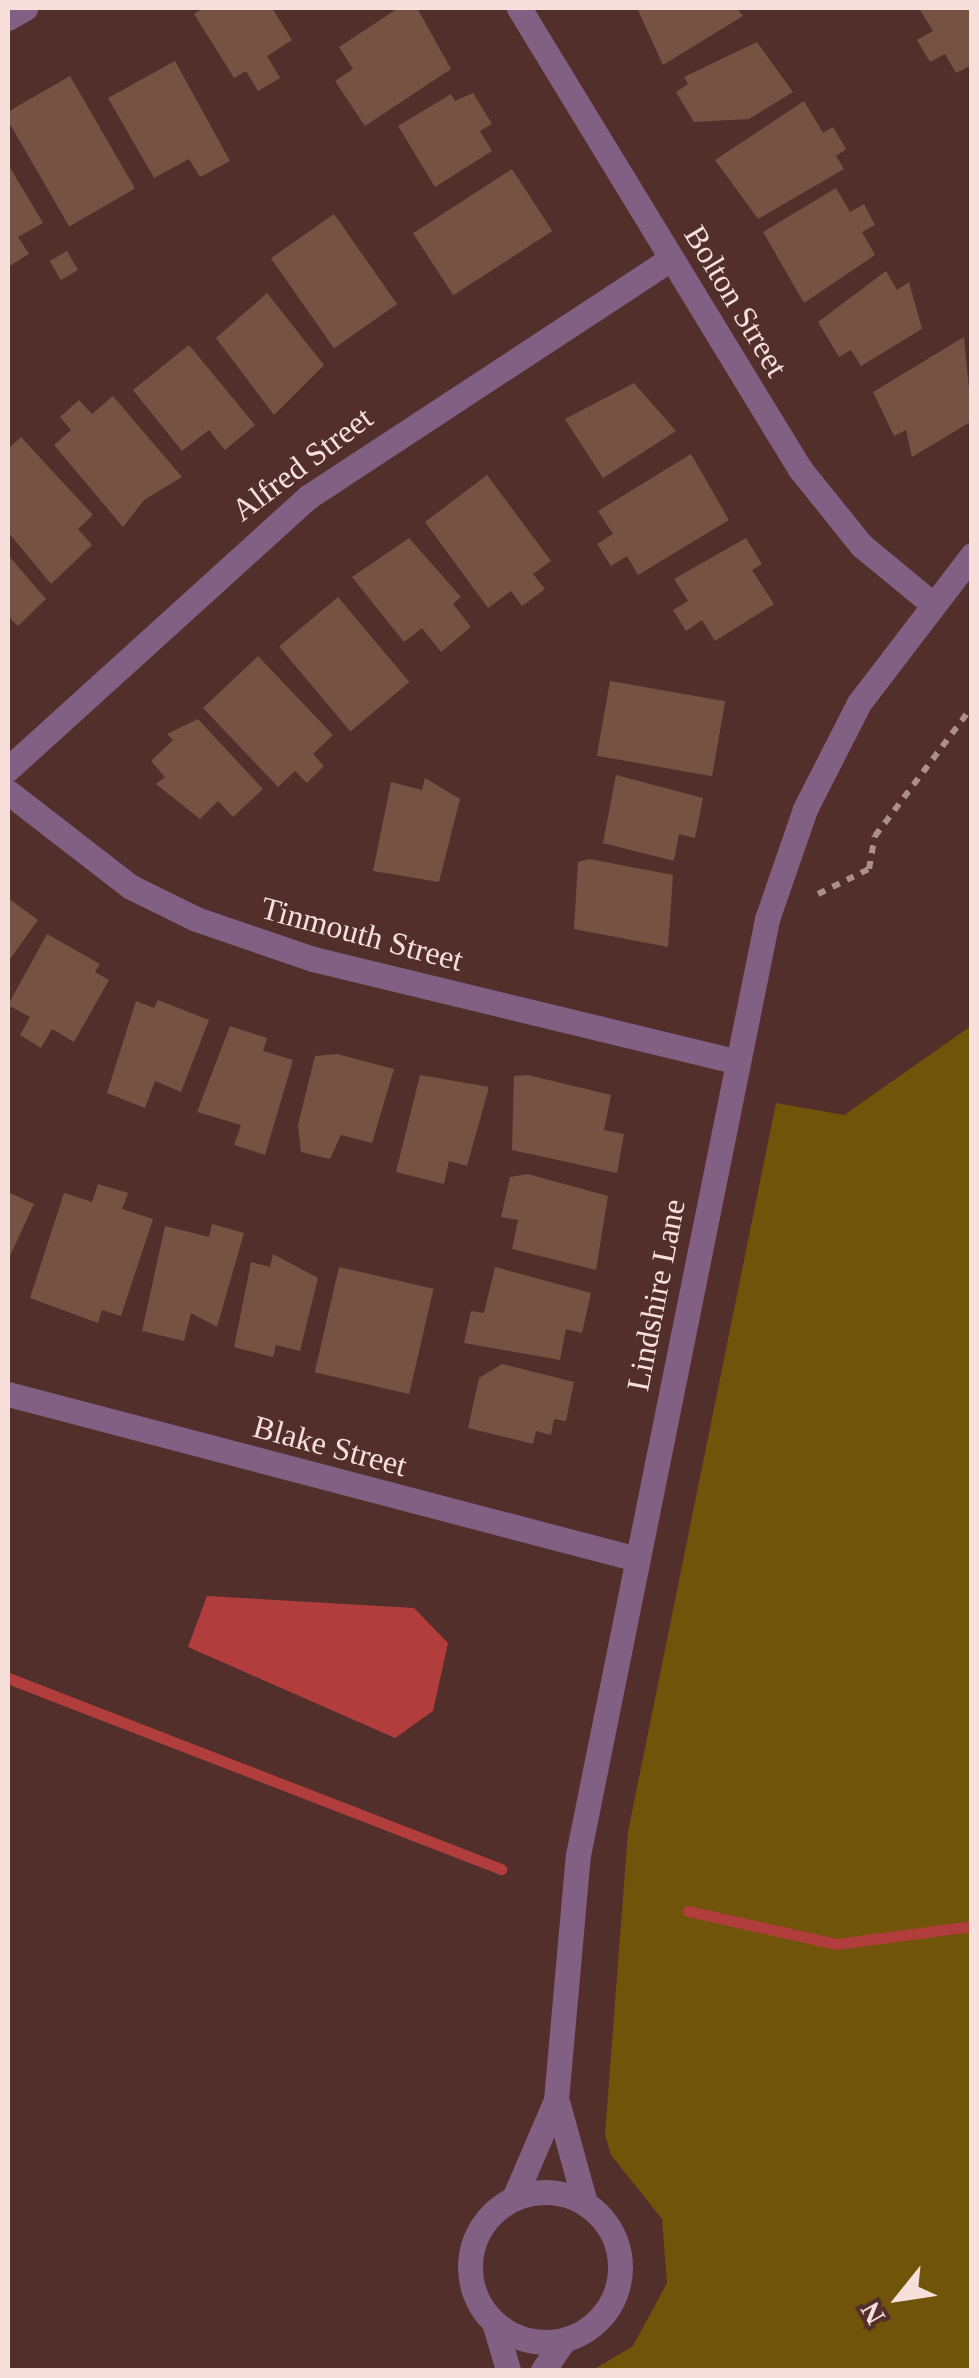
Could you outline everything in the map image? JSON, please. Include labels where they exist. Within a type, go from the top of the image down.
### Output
[{"type":"street","points":[[8,18],[25,8]]},
{"type":"street","name":"Bolton Street","points":[[519,8],[671,258],[832,511],[930,602]]},
{"type":"street","name":"Alfred Street","points":[[8,769],[308,496],[671,258]]},
{"type":"street","name":"Lindshire Lane","points":[[508,2370],[494,2322],[475,2291],[471,2254],[478,2231],[514,2198],[556,2100],[578,1855],[735,1060],[805,810],[860,703],[930,602],[972,556]]},
{"type":"street","name":"Tinmouth Street","points":[[8,792],[131,887],[226,930],[735,1060]]},
{"type":"street","name":"Blake Street","points":[[8,1394],[637,1559]]},
{"type":"street","name":"Lindshire Lane","points":[[543,2370],[563,2340],[605,2314],[617,2292],[616,2241],[585,2202],[556,2100]]},
{"type":"street","points":[[514,2198],[538,2191],[585,2202]]},
{"type":"street","points":[[494,2322],[526,2339],[563,2340]]},
{"type":"path","points":[[818,894],[869,869],[875,836],[972,707]]},
{"type":"shaded area","points":[[971,1026],[971,2370],[593,2370],[633,2346],[667,2283],[662,2219],[611,2155],[605,2134],[628,1832],[776,1103],[844,1115]]},
{"type":"shaded area","points":[[207,1596],[414,1608],[448,1643],[433,1711],[395,1738],[188,1647]]},
{"type":"building","points":[[204,8],[272,8],[292,40],[267,56],[280,78],[258,91],[246,71],[234,78],[194,14]]},
{"type":"building","points":[[417,8],[451,69],[365,126],[335,81],[353,69],[339,47],[397,9]]},
{"type":"building","points":[[637,8],[737,8],[743,16],[663,65]]},
{"type":"building","points":[[919,8],[972,8],[972,65],[956,73],[945,54],[930,62],[917,40],[933,31]]},
{"type":"building","points":[[757,42],[793,92],[749,119],[694,122],[676,92],[688,84],[684,77]]},
{"type":"building","points":[[175,61],[230,161],[200,177],[189,159],[154,178],[108,98]]},
{"type":"building","points":[[70,76],[135,189],[69,227],[8,121],[8,112]]},
{"type":"building","points":[[473,93],[492,124],[480,131],[492,151],[435,187],[398,126],[451,94],[455,101]]},
{"type":"building","points":[[804,101],[823,133],[833,127],[846,149],[836,156],[844,169],[758,219],[715,160]]},
{"type":"building","points":[[8,164],[43,223],[18,237],[29,254],[8,267]]},
{"type":"building","points":[[512,169],[552,231],[453,295],[413,233]]},
{"type":"building","points":[[836,188],[850,212],[864,204],[875,225],[862,232],[875,255],[804,303],[763,232]]},
{"type":"building","points":[[334,214],[397,304],[334,348],[271,258]]},
{"type":"building","points":[[67,251],[78,270],[61,280],[50,261]]},
{"type":"building","points":[[886,271],[897,290],[909,282],[922,329],[861,366],[851,350],[839,357],[818,322]]},
{"type":"building","points":[[267,293],[324,365],[274,415],[216,338]]},
{"type":"building","points":[[964,337],[972,421],[912,457],[906,430],[894,436],[873,392]]},
{"type":"building","points":[[189,345],[255,425],[225,450],[209,430],[182,451],[133,390]]},
{"type":"building","points":[[634,383],[676,431],[603,478],[565,419]]},
{"type":"building","points":[[113,396],[182,477],[144,500],[123,527],[54,445],[71,430],[60,417],[79,400],[92,414]]},
{"type":"building","points":[[21,437],[93,515],[78,529],[92,545],[51,584],[8,532],[8,449]]},
{"type":"building","points":[[691,454],[729,520],[638,575],[627,556],[611,566],[597,544],[613,534],[598,511]]},
{"type":"building","points":[[487,475],[551,561],[533,574],[545,589],[522,606],[511,591],[488,608],[425,522]]},
{"type":"building","points":[[409,538],[461,597],[453,604],[471,627],[441,652],[422,628],[404,642],[352,577]]},
{"type":"building","points":[[746,538],[762,564],[752,570],[774,604],[715,641],[702,620],[686,631],[673,610],[688,601],[674,579]]},
{"type":"building","points":[[8,555],[46,599],[18,626],[8,616]]},
{"type":"building","points":[[338,597],[409,682],[350,732],[279,646]]},
{"type":"building","points":[[258,656],[333,735],[313,754],[324,766],[307,783],[295,771],[278,787],[203,708]]},
{"type":"building","points":[[610,681],[725,701],[712,776],[597,756]]},
{"type":"building","points":[[198,719],[263,789],[233,817],[218,801],[200,819],[156,784],[165,777],[151,761],[173,740],[167,734]]},
{"type":"building","points":[[616,775],[703,798],[695,838],[679,834],[674,861],[603,843]]},
{"type":"building","points":[[425,778],[460,799],[439,882],[373,871],[391,782],[422,790]]},
{"type":"building","points":[[589,859],[673,875],[668,947],[574,929],[578,862]]},
{"type":"building","points":[[8,898],[38,920],[8,962]]},
{"type":"building","points":[[47,934],[100,964],[95,972],[109,980],[74,1042],[52,1029],[41,1048],[20,1035],[30,1017],[8,1005]]},
{"type":"building","points":[[158,1000],[209,1020],[181,1092],[155,1081],[145,1108],[107,1093],[136,1001],[154,1008]]},
{"type":"building","points":[[230,1026],[267,1038],[263,1051],[293,1060],[265,1155],[234,1145],[241,1125],[197,1112]]},
{"type":"building","points":[[337,1054],[394,1069],[372,1143],[341,1135],[330,1159],[301,1152],[298,1125],[315,1056]]},
{"type":"building","points":[[420,1075],[489,1087],[467,1166],[449,1161],[444,1184],[396,1172]]},
{"type":"building","points":[[528,1075],[611,1095],[604,1130],[624,1134],[617,1173],[512,1150],[514,1076]]},
{"type":"building","points":[[528,1174],[608,1196],[596,1270],[512,1249],[518,1220],[501,1217],[510,1177]]},
{"type":"building","points":[[98,1184],[128,1193],[122,1209],[153,1219],[121,1316],[102,1310],[98,1323],[30,1298],[64,1193],[92,1202]]},
{"type":"building","points":[[8,1192],[34,1204],[8,1260]]},
{"type":"building","points":[[212,1224],[244,1233],[217,1327],[191,1313],[184,1341],[142,1331],[165,1226],[209,1237]]},
{"type":"building","points":[[273,1254],[318,1278],[300,1351],[276,1345],[273,1357],[234,1347],[251,1262],[270,1267]]},
{"type":"building","points":[[339,1267],[434,1289],[409,1394],[315,1372]]},
{"type":"building","points":[[495,1267],[591,1293],[582,1333],[566,1329],[560,1360],[464,1343],[471,1311],[484,1313]]},
{"type":"building","points":[[502,1364],[574,1382],[566,1421],[554,1419],[551,1435],[536,1431],[533,1444],[468,1428],[479,1378]]},
{"type":"waterway","points":[[8,1678],[501,1869]]},
{"type":"waterway","points":[[688,1911],[836,1944],[972,1926]]}]
